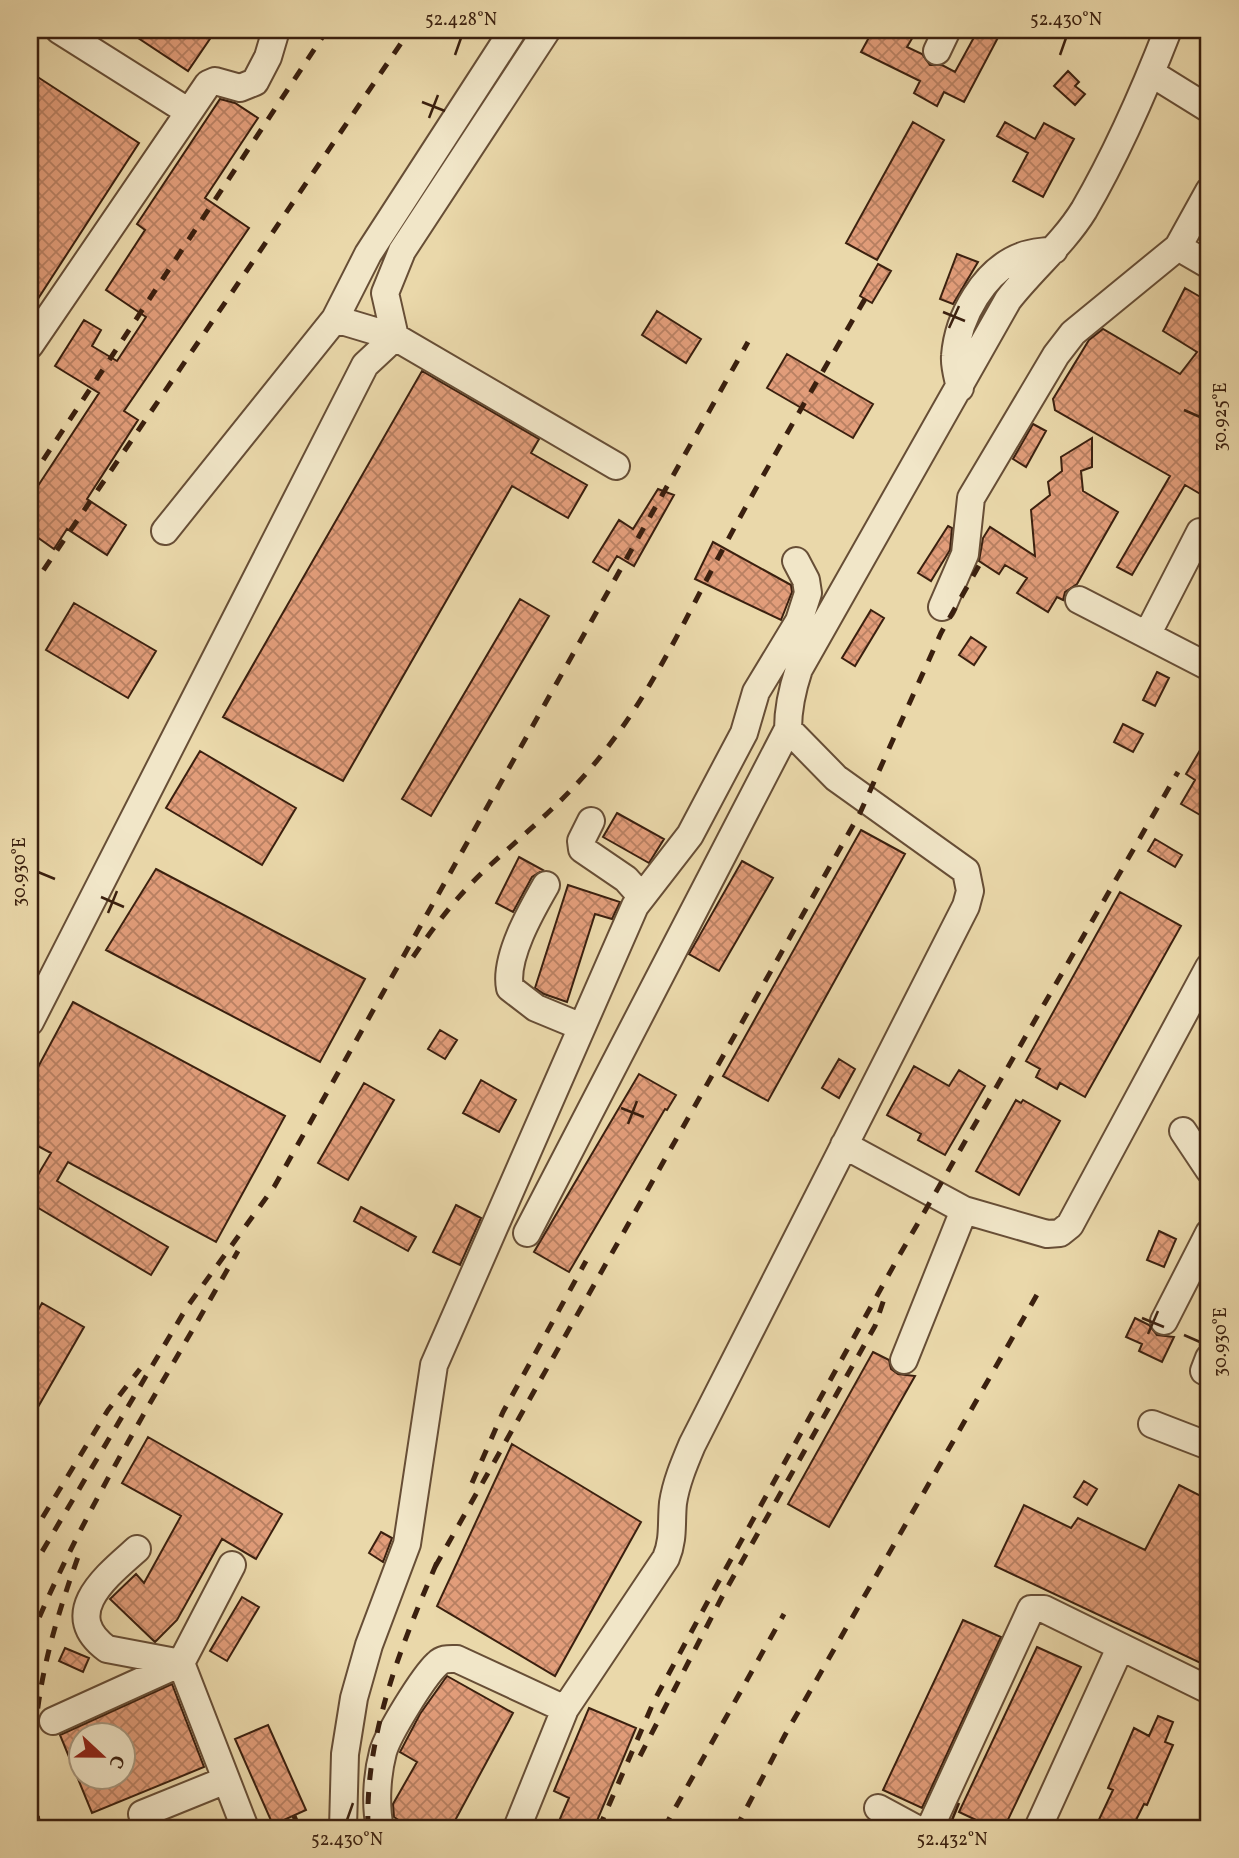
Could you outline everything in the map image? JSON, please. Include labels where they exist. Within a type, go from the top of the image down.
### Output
[{"type":"lane","points":[[59,30],[189,112]]},
{"type":"lane","points":[[30,345],[208,84],[215,81],[240,88],[255,82],[268,57],[276,30]]},
{"type":"lane","points":[[165,531],[335,319],[368,254],[513,30]]},
{"type":"lane","points":[[395,337],[385,293],[402,251],[547,30]]},
{"type":"lane","points":[[527,1233],[788,729],[788,705],[799,669],[960,388],[955,357],[960,333],[976,296],[1004,265],[1022,256],[1054,250],[1083,211],[1151,73],[1168,30]]},
{"type":"lane","points":[[1151,73],[1209,109]]},
{"type":"lane","points":[[942,607],[965,554],[971,498],[1056,355],[1073,333],[1178,247],[1209,191]]},
{"type":"lane","points":[[1178,247],[1209,265]]},
{"type":"lane","points":[[335,319],[395,337],[616,466]]},
{"type":"lane","points":[[30,1021],[365,365],[395,337]]},
{"type":"lane","points":[[1147,635],[1200,532]]},
{"type":"lane","points":[[343,1828],[345,1754],[354,1698],[369,1645],[407,1544],[434,1365],[642,897],[690,835],[744,733],[755,692],[799,621],[808,593],[806,580],[796,561]]},
{"type":"lane","points":[[1079,600],[1209,667]]},
{"type":"lane","points":[[517,1828],[565,1709],[666,1558],[672,1544],[673,1503],[678,1481],[692,1445],[966,906],[969,881],[965,871],[836,778],[788,729]]},
{"type":"lane","points":[[591,821],[581,841],[582,849],[626,879],[642,897]]},
{"type":"lane","points":[[546,885],[527,917],[508,976],[510,988],[536,1008],[582,1027]]},
{"type":"lane","points":[[844,1145],[964,1210],[1047,1234],[1060,1233],[1070,1225],[1209,967]]},
{"type":"lane","points":[[1183,1131],[1209,1170]]},
{"type":"lane","points":[[904,1360],[964,1210]]},
{"type":"lane","points":[[1164,1321],[1209,1233]]},
{"type":"lane","points":[[1152,1424],[1209,1446]]},
{"type":"lane","points":[[136,1549],[97,1585],[90,1600],[86,1623],[98,1642],[107,1649],[181,1663]]},
{"type":"lane","points":[[53,1721],[181,1663],[232,1565]]},
{"type":"lane","points":[[930,1828],[1031,1609],[1044,1609],[1209,1690]]},
{"type":"lane","points":[[1038,1828],[1120,1648]]},
{"type":"lane","points":[[380,1828],[377,1798],[384,1749],[420,1686],[445,1658],[457,1659],[565,1709]]},
{"type":"lane","points":[[181,1663],[245,1828]]},
{"type":"lane","points":[[142,1814],[226,1780]]},
{"type":"lane","points":[[878,1808],[915,1828]]},
{"type":"building","points":[[126,30],[216,30],[188,71]]},
{"type":"building","points":[[873,30],[917,30],[907,47],[922,54],[930,65],[942,65],[955,72],[978,30],[1002,30],[964,102],[944,92],[937,106],[914,93],[920,81],[861,52]]},
{"type":"building","points":[[1068,71],[1079,82],[1075,86],[1085,94],[1075,105],[1054,86]]},
{"type":"building","points":[[30,72],[139,143],[30,311]]},
{"type":"building","points":[[220,99],[235,103],[258,118],[205,198],[249,228],[124,411],[138,420],[87,499],[126,525],[107,555],[67,529],[54,549],[30,532],[30,498],[99,393],[55,366],[84,320],[101,330],[92,346],[117,361],[146,317],[106,290],[145,230],[137,224]]},
{"type":"building","points":[[913,122],[944,140],[877,260],[846,243]]},
{"type":"building","points":[[1005,122],[1035,139],[1044,123],[1074,139],[1043,197],[1013,181],[1028,153],[997,136]]},
{"type":"building","points":[[957,254],[978,262],[953,304],[940,299]]},
{"type":"building","points":[[878,264],[891,271],[872,303],[860,296]]},
{"type":"building","points":[[1185,288],[1209,302],[1209,499],[1185,485],[1132,575],[1117,567],[1170,476],[1055,410],[1053,399],[1089,340],[1103,329],[1180,374],[1197,352],[1163,331]]},
{"type":"building","points":[[657,311],[701,339],[686,363],[642,335]]},
{"type":"building","points":[[787,354],[873,404],[853,438],[767,388]]},
{"type":"building","points":[[422,371],[539,439],[531,453],[587,485],[568,518],[512,486],[343,781],[223,717]]},
{"type":"building","points":[[1033,424],[1046,431],[1026,467],[1013,459]]},
{"type":"building","points":[[1092,438],[1092,467],[1081,471],[1083,491],[1118,512],[1077,584],[1065,592],[1063,600],[1057,597],[1048,612],[1017,593],[1027,578],[1005,565],[999,574],[979,561],[983,538],[990,527],[1035,556],[1031,510],[1050,495],[1048,482],[1062,471],[1061,457]]},
{"type":"building","points":[[658,489],[674,495],[634,566],[617,556],[608,571],[593,562],[619,520],[633,529]]},
{"type":"building","points":[[948,526],[952,528],[950,550],[931,581],[918,573]]},
{"type":"building","points":[[713,542],[791,585],[792,592],[781,620],[695,579]]},
{"type":"building","points":[[520,599],[549,616],[431,816],[402,799]]},
{"type":"building","points":[[74,603],[156,651],[128,698],[46,650]]},
{"type":"building","points":[[871,610],[884,618],[855,666],[842,658]]},
{"type":"building","points":[[971,637],[986,647],[974,665],[959,655]]},
{"type":"building","points":[[1157,672],[1169,678],[1155,706],[1143,700]]},
{"type":"building","points":[[1123,724],[1143,734],[1133,752],[1114,742]]},
{"type":"building","points":[[1209,735],[1209,820],[1181,804],[1195,780],[1186,774]]},
{"type":"building","points":[[200,751],[296,808],[262,865],[166,808]]},
{"type":"building","points":[[617,813],[664,839],[649,863],[603,837]]},
{"type":"building","points":[[861,830],[905,854],[768,1101],[723,1076]]},
{"type":"building","points":[[1155,839],[1182,855],[1175,867],[1148,851]]},
{"type":"building","points":[[519,857],[543,870],[532,877],[513,912],[496,903]]},
{"type":"building","points":[[742,861],[773,878],[719,971],[689,954]]},
{"type":"building","points":[[156,869],[365,979],[320,1062],[106,950]]},
{"type":"building","points":[[568,885],[620,902],[612,919],[595,914],[567,1002],[535,988]]},
{"type":"building","points":[[1120,892],[1181,926],[1085,1097],[1060,1083],[1057,1089],[1036,1077],[1040,1069],[1026,1061]]},
{"type":"building","points":[[73,1002],[285,1116],[216,1242],[68,1162],[57,1181],[168,1247],[151,1275],[30,1203],[30,1188],[51,1153],[30,1142],[30,1082]]},
{"type":"building","points":[[440,1030],[457,1040],[445,1059],[428,1049]]},
{"type":"building","points":[[839,1059],[855,1069],[839,1098],[822,1088]]},
{"type":"building","points":[[914,1066],[949,1086],[959,1070],[985,1086],[945,1155],[918,1140],[921,1134],[887,1115]]},
{"type":"building","points":[[639,1074],[676,1095],[667,1110],[665,1109],[569,1272],[534,1252]]},
{"type":"building","points":[[481,1080],[516,1100],[499,1132],[463,1113]]},
{"type":"building","points":[[364,1083],[394,1100],[348,1180],[318,1163]]},
{"type":"building","points":[[1016,1100],[1021,1103],[1023,1100],[1060,1121],[1019,1195],[976,1171]]},
{"type":"building","points":[[456,1205],[481,1218],[460,1265],[433,1252]]},
{"type":"building","points":[[361,1207],[416,1237],[408,1251],[354,1221]]},
{"type":"building","points":[[1159,1231],[1176,1239],[1164,1267],[1147,1260]]},
{"type":"building","points":[[42,1303],[84,1327],[30,1421],[30,1325]]},
{"type":"building","points":[[1135,1318],[1149,1325],[1157,1335],[1174,1337],[1162,1362],[1139,1351],[1142,1344],[1126,1337]]},
{"type":"building","points":[[873,1352],[889,1360],[891,1369],[898,1374],[915,1376],[829,1527],[788,1504]]},
{"type":"building","points":[[148,1437],[282,1514],[256,1559],[222,1539],[177,1620],[155,1642],[110,1599],[136,1574],[144,1583],[181,1516],[122,1483]]},
{"type":"building","points":[[512,1444],[641,1522],[555,1676],[437,1606]]},
{"type":"building","points":[[1084,1481],[1097,1489],[1087,1505],[1074,1497]]},
{"type":"building","points":[[1179,1485],[1209,1500],[1209,1667],[995,1566],[1024,1505],[1071,1528],[1078,1518],[1145,1550]]},
{"type":"building","points":[[381,1532],[392,1538],[383,1562],[369,1553]]},
{"type":"building","points":[[242,1597],[259,1607],[227,1661],[210,1651]]},
{"type":"building","points":[[963,1620],[1001,1637],[922,1808],[883,1790]]},
{"type":"building","points":[[1037,1647],[1081,1667],[1004,1828],[993,1828],[959,1812]]},
{"type":"building","points":[[65,1648],[89,1658],[83,1672],[59,1661]]},
{"type":"building","points":[[447,1676],[513,1713],[451,1828],[411,1828],[394,1817],[393,1804],[417,1762],[400,1752],[420,1714]]},
{"type":"building","points":[[172,1684],[204,1767],[92,1813],[83,1792],[136,1792],[136,1722],[89,1722]]},
{"type":"building","points":[[589,1708],[636,1728],[594,1828],[556,1828],[569,1798],[554,1791]]},
{"type":"building","points":[[1158,1716],[1173,1722],[1165,1742],[1173,1745],[1147,1805],[1144,1804],[1132,1828],[1095,1828],[1113,1790],[1108,1788],[1134,1728],[1149,1736]]},
{"type":"building","points":[[268,1725],[306,1810],[273,1825],[235,1739]]},
{"type":"building","points":[[66,1732],[66,1750],[60,1735]]},
{"type":"railway","points":[[30,480],[327,30]]},
{"type":"railway","points":[[30,590],[410,30]]},
{"type":"railway","points":[[413,957],[467,888],[567,795],[627,721],[657,673],[758,484],[865,299]]},
{"type":"railway","points":[[30,1572],[187,1307],[274,1187],[748,342]]},
{"type":"railway","points":[[435,1567],[860,813],[941,633],[981,562]]},
{"type":"railway","points":[[599,1828],[654,1701],[714,1590],[899,1256],[1178,772]]},
{"type":"railway","points":[[30,1639],[101,1490],[238,1251]]},
{"type":"railway","points":[[472,1483],[503,1412],[586,1261]]},
{"type":"railway","points":[[736,1828],[785,1735],[1042,1286]]},
{"type":"railway","points":[[640,1756],[723,1595],[875,1326],[884,1299]]},
{"type":"railway","points":[[30,1538],[108,1410],[140,1369]]},
{"type":"railway","points":[[39,1828],[34,1757],[40,1690],[56,1624],[78,1557]]},
{"type":"railway","points":[[368,1828],[372,1758],[379,1724],[399,1658],[438,1560]]},
{"type":"railway","points":[[664,1828],[784,1614]]},
{"type":"railway","points":[[294,1816],[299,1828]]},
{"type":"railway","points":[[281,1822],[284,1828]]}]
